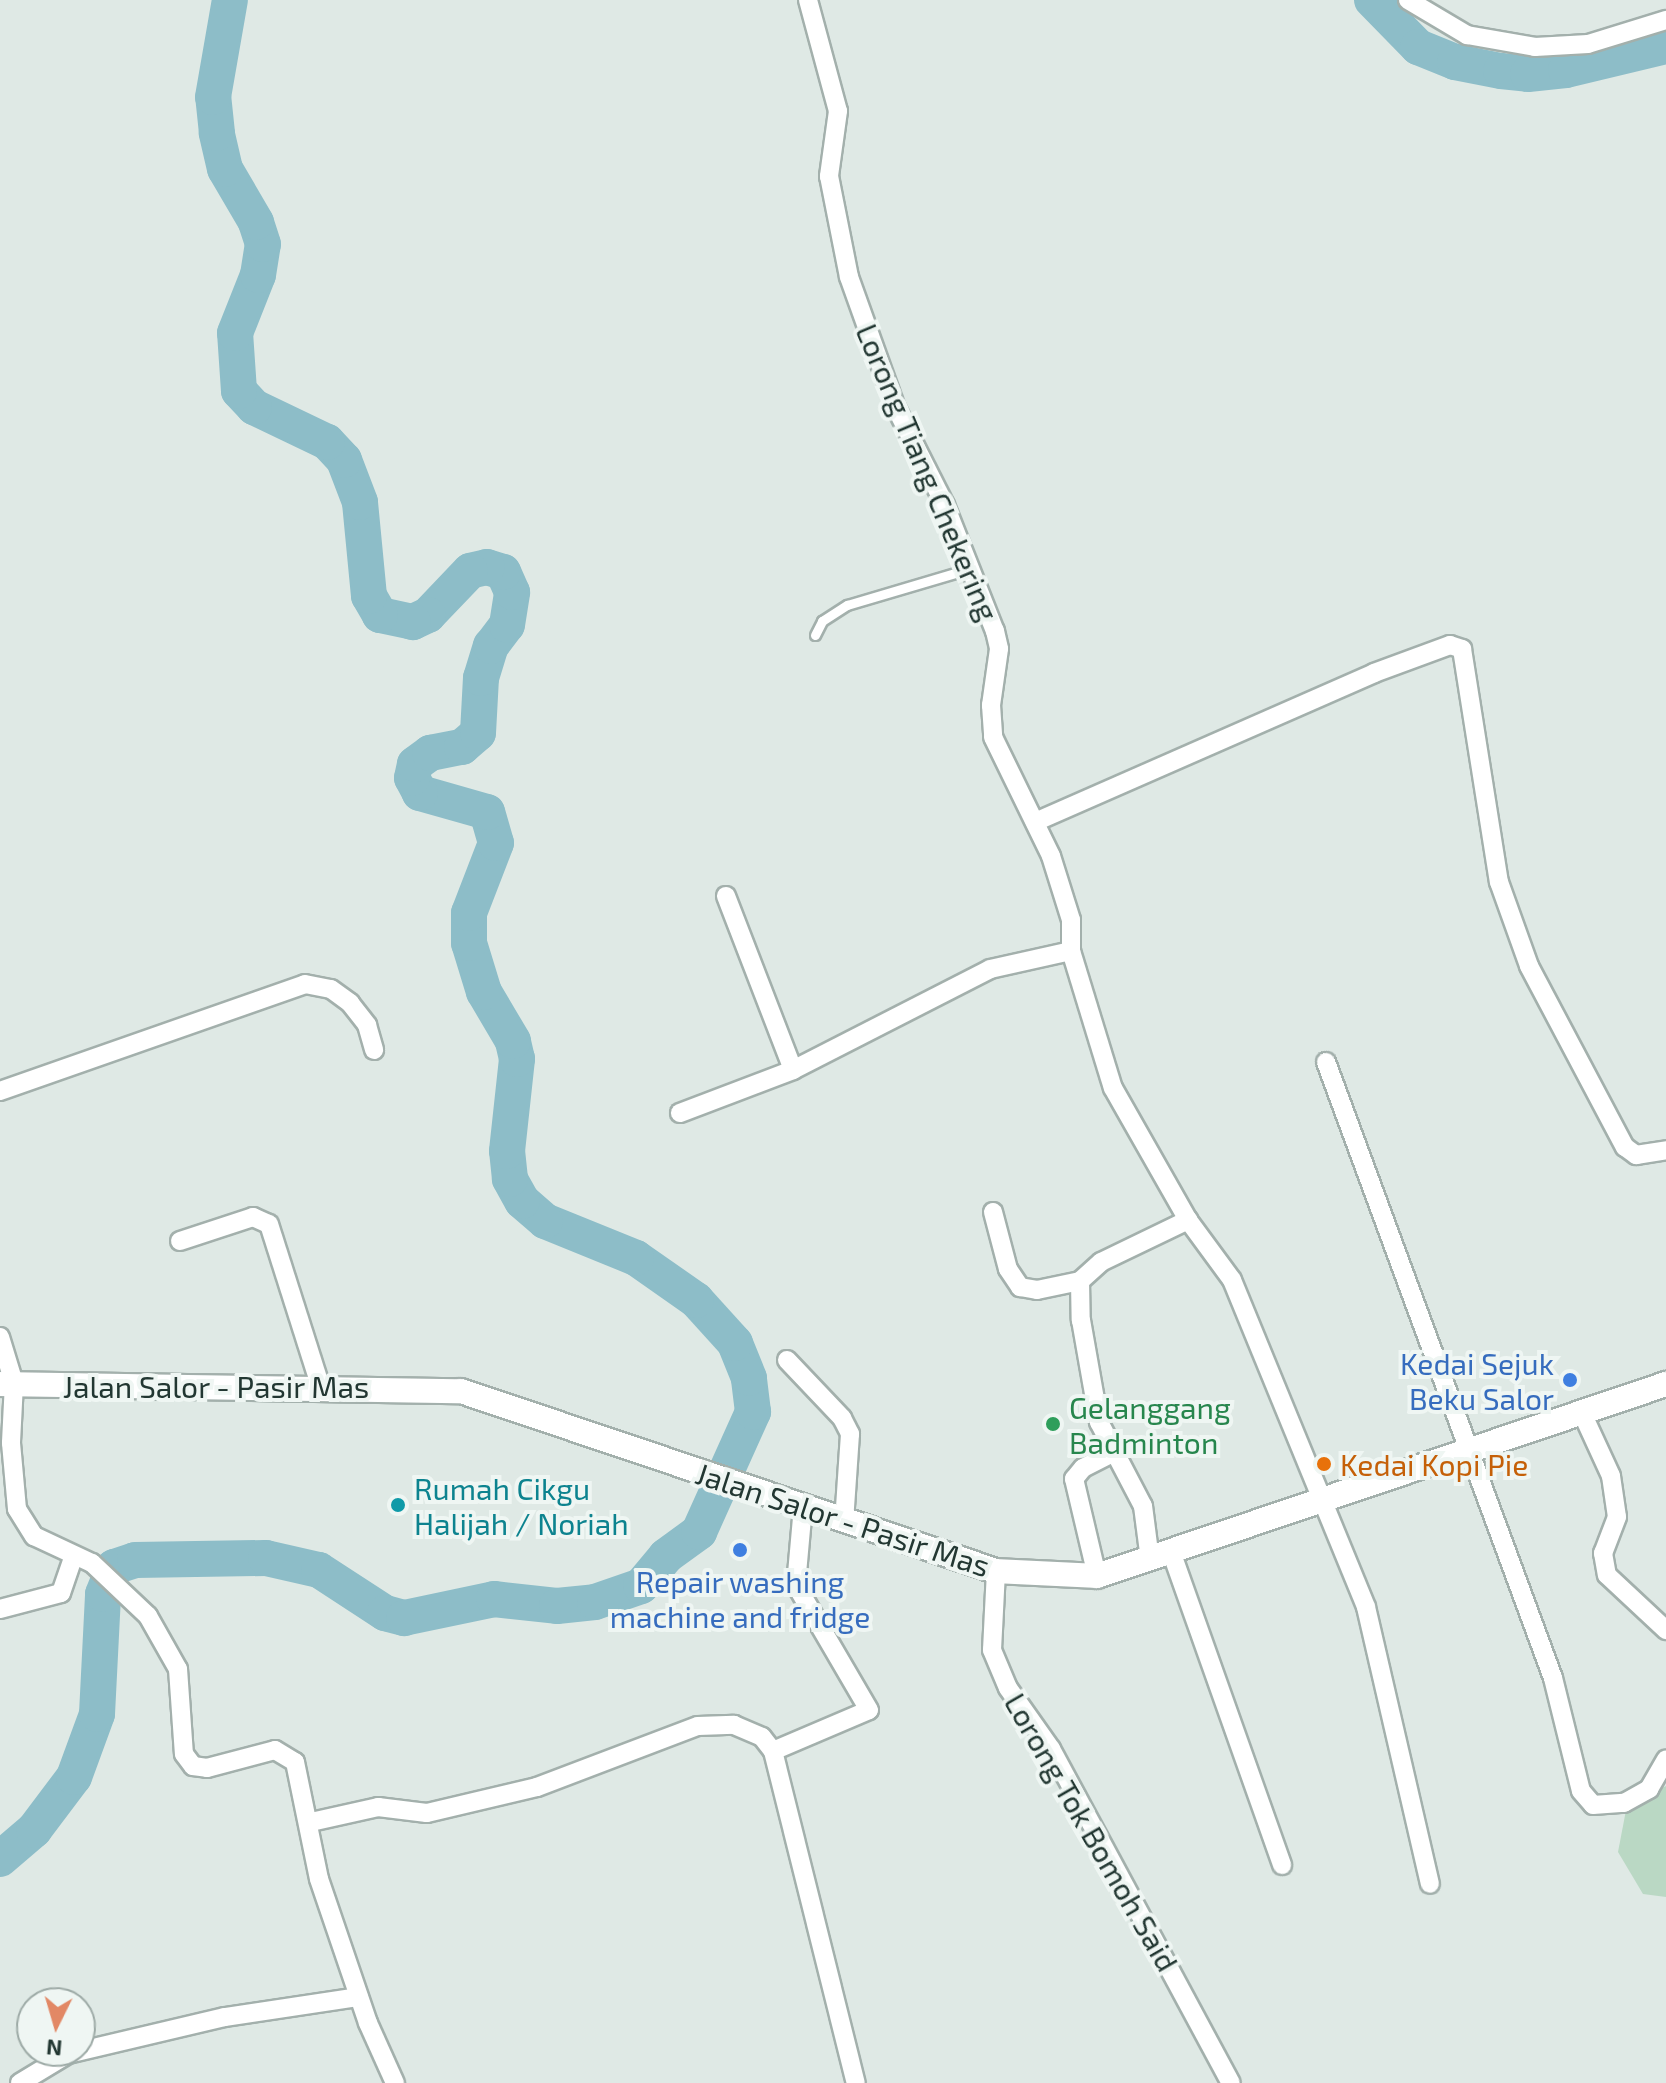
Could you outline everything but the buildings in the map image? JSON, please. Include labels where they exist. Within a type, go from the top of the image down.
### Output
[{"type":"main road","name":"Jalan Salor - Pasir Mas","points":[[7,1384],[320,1385],[461,1391],[996,1571],[1097,1576],[1161,1557],[1472,1449],[1583,1415],[1666,1384]]},
{"type":"street","name":"Lorong Tiang Chekering","points":[[808,0],[838,111],[829,176],[849,277],[896,408],[972,568],[999,649],[991,705],[993,737],[1035,822],[1071,920],[1071,951],[1113,1088],[1188,1220],[1232,1280],[1366,1607],[1430,1884]]},
{"type":"street","points":[[1408,0],[1467,35],[1535,47],[1588,44],[1666,20]]},
{"type":"street","points":[[1035,822],[1374,673],[1450,645],[1462,649],[1499,882],[1529,966],[1625,1147],[1636,1155],[1666,1150]]},
{"type":"street","points":[[726,896],[793,1070]]},
{"type":"street","points":[[680,1113],[793,1070],[990,969],[1071,951]]},
{"type":"street","points":[[0,1091],[305,984],[331,989],[350,1003],[367,1025],[374,1050]]},
{"type":"street","points":[[1326,1062],[1472,1449],[1553,1678],[1586,1801],[1602,1807],[1637,1797],[1649,1789],[1666,1760]]},
{"type":"street","points":[[993,1212],[1008,1269],[1020,1287],[1037,1290],[1080,1281],[1101,1262],[1188,1220]]},
{"type":"street","points":[[180,1241],[253,1217],[269,1224],[320,1385]]},
{"type":"street","points":[[1080,1281],[1089,1380],[1099,1422],[1117,1451],[1143,1506],[1282,1865]]},
{"type":"street","points":[[0,1337],[17,1509],[34,1536],[92,1563],[148,1616],[178,1669],[184,1754],[193,1766],[207,1768],[275,1750],[286,1753],[295,1762],[311,1822],[319,1879],[359,1997],[395,2083]]},
{"type":"street","points":[[787,1360],[842,1418],[850,1434],[844,1521]]},
{"type":"street","points":[[1583,1415],[1611,1476],[1617,1517],[1603,1553],[1607,1575],[1666,1630]]},
{"type":"street","points":[[1097,1576],[1074,1479],[1083,1468],[1117,1451]]},
{"type":"street","points":[[773,1751],[869,1710],[796,1585],[803,1507]]},
{"type":"street","points":[[0,1609],[61,1593],[74,1555]]},
{"type":"street","name":"Lorong Tok Bomoh Said","points":[[996,1571],[992,1650],[1008,1688],[1051,1749],[1231,2083]]},
{"type":"street","points":[[311,1822],[378,1807],[427,1813],[537,1787],[698,1726],[734,1725],[762,1737],[773,1751],[856,2083]]},
{"type":"street","points":[[20,2083],[68,2054],[225,2017],[359,1997]]},
{"type":"lane","points":[[815,635],[822,621],[847,605],[972,568]]},
{"type":"green space","points":[[1666,1786],[1666,1897],[1643,1894],[1618,1852],[1627,1805]]},
{"type":"waterway","points":[[0,1859],[34,1830],[74,1777],[97,1714],[103,1594],[114,1567],[135,1560],[266,1558],[319,1570],[385,1613],[404,1618],[494,1599],[557,1606],[595,1602],[641,1586],[666,1556],[699,1532],[753,1412],[749,1378],[735,1343],[696,1300],[636,1258],[545,1221],[522,1201],[510,1179],[507,1151],[517,1059],[513,1041],[484,992],[469,943],[469,913],[496,843],[487,812],[420,793],[412,778],[415,764],[430,753],[462,747],[478,733],[481,678],[491,646],[507,625],[512,592],[503,572],[487,567],[470,571],[428,615],[413,622],[380,615],[369,596],[360,502],[344,460],[327,442],[254,407],[239,391],[235,333],[258,275],[263,244],[256,222],[225,169],[217,133],[213,97],[230,0]]},
{"type":"waterway","points":[[1372,0],[1418,47],[1455,62],[1501,71],[1528,74],[1566,70],[1666,46]]},
{"type":"place","name":"Kedai Sejuk Beku Salor","points":[[1570,1380]]},
{"type":"place","name":"Gelanggang Badminton","points":[[1053,1424]]},
{"type":"place","name":"Kedai Kopi Pie","points":[[1324,1464]]},
{"type":"place","name":"Rumah Cikgu Halijah / Noriah","points":[[398,1505]]},
{"type":"place","name":"Repair washing machine and fridge","points":[[740,1550]]}]
